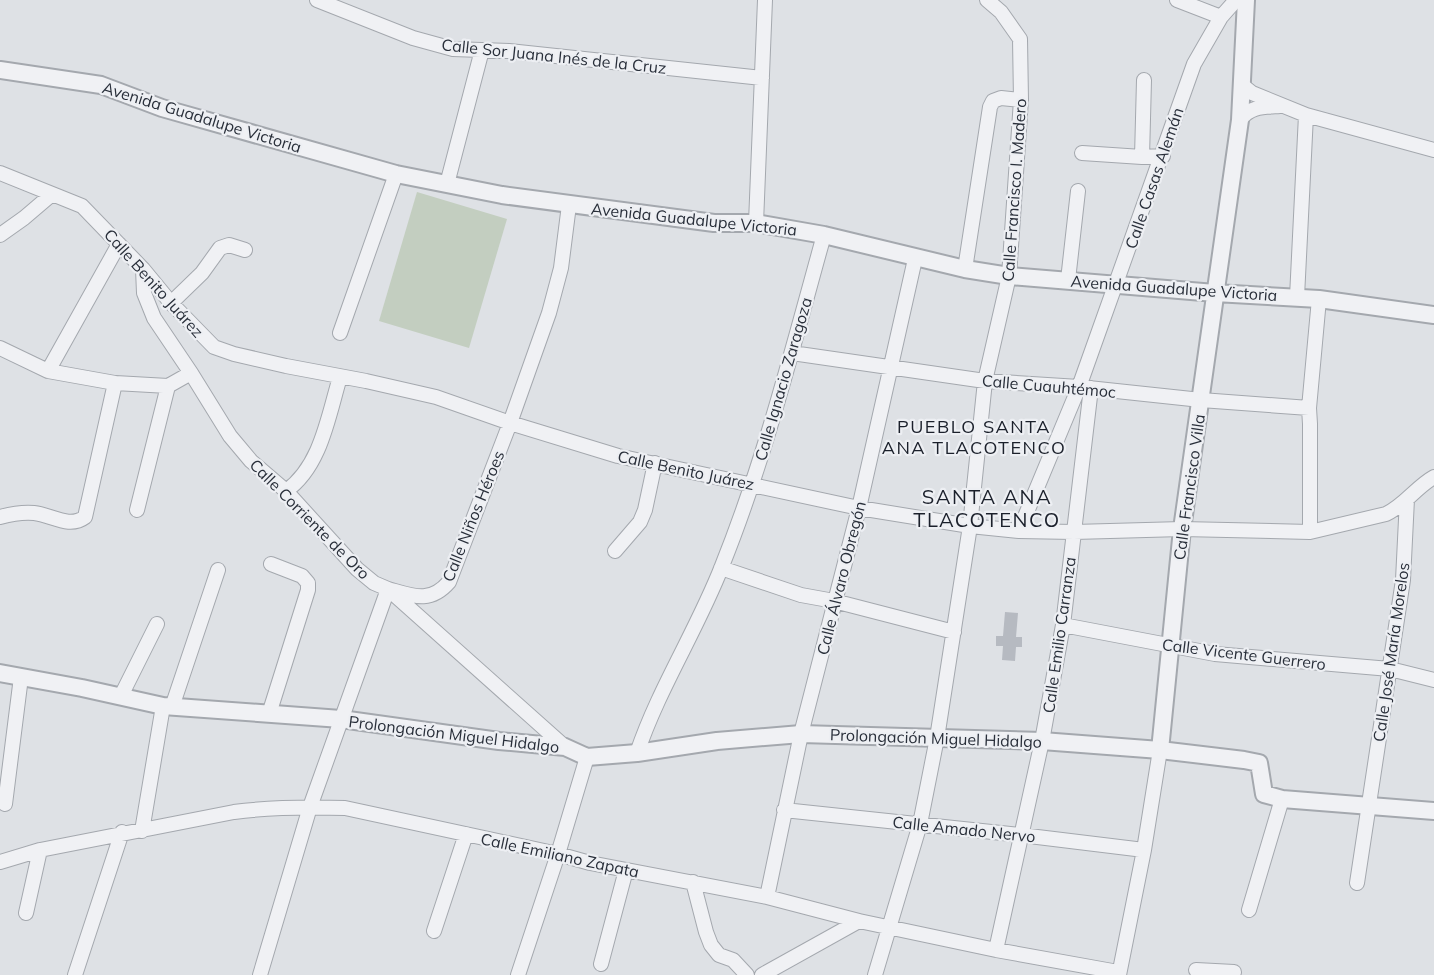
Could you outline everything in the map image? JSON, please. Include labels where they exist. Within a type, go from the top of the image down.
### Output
[{"type":"street","name":"Calle Sor Juana Inés de la Cruz","points":[[317,0],[413,38],[453,49],[762,78]]},
{"type":"street","points":[[756,223],[765,0]]},
{"type":"street","name":"Calle Francisco I. Madero","points":[[875,975],[920,824],[937,738],[970,526],[985,381],[1009,276],[1021,100],[1020,39],[1002,12],[987,0]]},
{"type":"street","points":[[1177,0],[1221,17]]},
{"type":"street","name":"Calle Casas Alemán","points":[[1019,531],[1085,388],[1116,284],[1194,64],[1221,17],[1236,0]]},
{"type":"street","name":"Calle Francisco Villa","points":[[1119,973],[1144,850],[1160,750],[1182,529],[1239,120],[1246,0]]},
{"type":"street","points":[[447,184],[482,50]]},
{"type":"street","name":"Avenida Guadalupe Victoria","points":[[0,70],[101,85],[162,108],[396,174],[502,195],[714,223],[756,223],[824,235],[915,259],[1009,276],[1215,293],[1319,298],[1434,315]]},
{"type":"street","points":[[1142,157],[1144,80]]},
{"type":"street","points":[[1242,85],[1251,93],[1306,115],[1434,150]]},
{"type":"street","points":[[965,269],[990,107],[993,101],[1001,98],[1021,100]]},
{"type":"street","points":[[1239,120],[1246,112],[1282,105]]},
{"type":"street","points":[[1297,297],[1306,115]]},
{"type":"street","points":[[1082,153],[1163,156]]},
{"type":"street","name":"Calle Benito Juárez","points":[[0,173],[82,206],[214,347],[234,354],[436,397],[510,423],[618,456],[859,508],[970,526],[1019,531],[1182,529],[1311,532],[1395,510],[1414,490],[1434,477]]},
{"type":"street","points":[[340,333],[396,174]]},
{"type":"street","points":[[1068,280],[1077,191]]},
{"type":"street","points":[[0,235],[51,195]]},
{"type":"street","name":"Calle Niños Héroes","points":[[388,589],[412,596],[427,597],[440,592],[449,582],[549,313],[558,280],[569,205]]},
{"type":"street","name":"Calle Ignacio Zaragoza","points":[[637,753],[649,718],[722,568],[753,484],[824,235]]},
{"type":"street","points":[[48,371],[119,244]]},
{"type":"street","points":[[171,303],[196,280],[220,248],[229,245],[245,250]]},
{"type":"street","name":"Calle Álvaro Obregón","points":[[766,897],[801,734],[859,508],[915,259]]},
{"type":"street","name":"Calle Corriente de Oro","points":[[143,269],[144,293],[154,318],[230,436],[251,461],[286,491],[357,569],[374,583],[388,589],[565,747]]},
{"type":"street","points":[[1311,532],[1309,408],[1319,298]]},
{"type":"street","points":[[0,348],[48,371],[115,383],[168,386],[191,373]]},
{"type":"street","name":"Calle Cuauhtémoc","points":[[792,353],[985,381],[1309,408]]},
{"type":"street","points":[[286,491],[297,483],[309,468],[340,377]]},
{"type":"street","points":[[0,517],[14,513],[34,513],[71,523],[79,522],[85,517],[115,383]]},
{"type":"street","points":[[137,510],[168,386]]},
{"type":"street","name":"Calle Emilio Carranza","points":[[996,950],[1042,741],[1063,625],[1074,532],[1085,388]]},
{"type":"street","points":[[615,551],[640,522],[645,510],[655,463]]},
{"type":"street","name":"Calle José María Morelos","points":[[1357,883],[1403,580],[1407,499]]},
{"type":"street","points":[[269,714],[308,590],[308,583],[302,576],[272,564]]},
{"type":"street","points":[[722,568],[801,595],[834,601],[954,632]]},
{"type":"street","points":[[142,831],[168,706],[218,570]]},
{"type":"street","points":[[260,975],[310,807],[388,589]]},
{"type":"street","points":[[120,696],[158,624]]},
{"type":"street","name":"Calle Vicente Guerrero","points":[[1063,625],[1170,647],[1267,659],[1390,669],[1434,680]]},
{"type":"street","name":"Prolongación Miguel Hidalgo","points":[[0,673],[168,706],[341,719],[499,741],[565,747],[587,756],[637,753],[717,741],[801,734],[1042,741],[1160,750],[1259,763],[1264,794],[1282,799]]},
{"type":"street","points":[[5,804],[21,677]]},
{"type":"street","points":[[518,975],[587,756]]},
{"type":"street","points":[[1249,910],[1282,799],[1434,811]]},
{"type":"street","name":"Calle Emiliano Zapata","points":[[0,862],[40,850],[122,832],[142,831],[234,812],[260,808],[345,808],[590,863],[766,897],[859,921],[1119,973]]},
{"type":"street","name":"Calle Amado Nervo","points":[[784,810],[1144,850]]},
{"type":"street","points":[[75,975],[122,832]]},
{"type":"street","points":[[434,931],[466,834]]},
{"type":"street","points":[[26,913],[40,850]]},
{"type":"street","points":[[601,964],[626,870]]},
{"type":"street","points":[[693,882],[711,945],[719,955],[733,960],[747,975]]},
{"type":"street","points":[[767,974],[859,921]]},
{"type":"street","points":[[1196,970],[1234,972]]},
{"type":"green space","points":[[417,192],[507,219],[469,348],[379,321]]},
{"type":"building","points":[[1005,612],[1018,613],[1016,637],[1022,637],[1022,647],[1016,647],[1015,661],[1002,660],[1003,646],[996,646],[996,636],[1003,636]]},
{"type":"district","name":"PUEBLO SANTA ANA TLACOTENCO","points":[[974,437]]},
{"type":"district","name":"SANTA ANA TLACOTENCO","points":[[987,508]]}]
